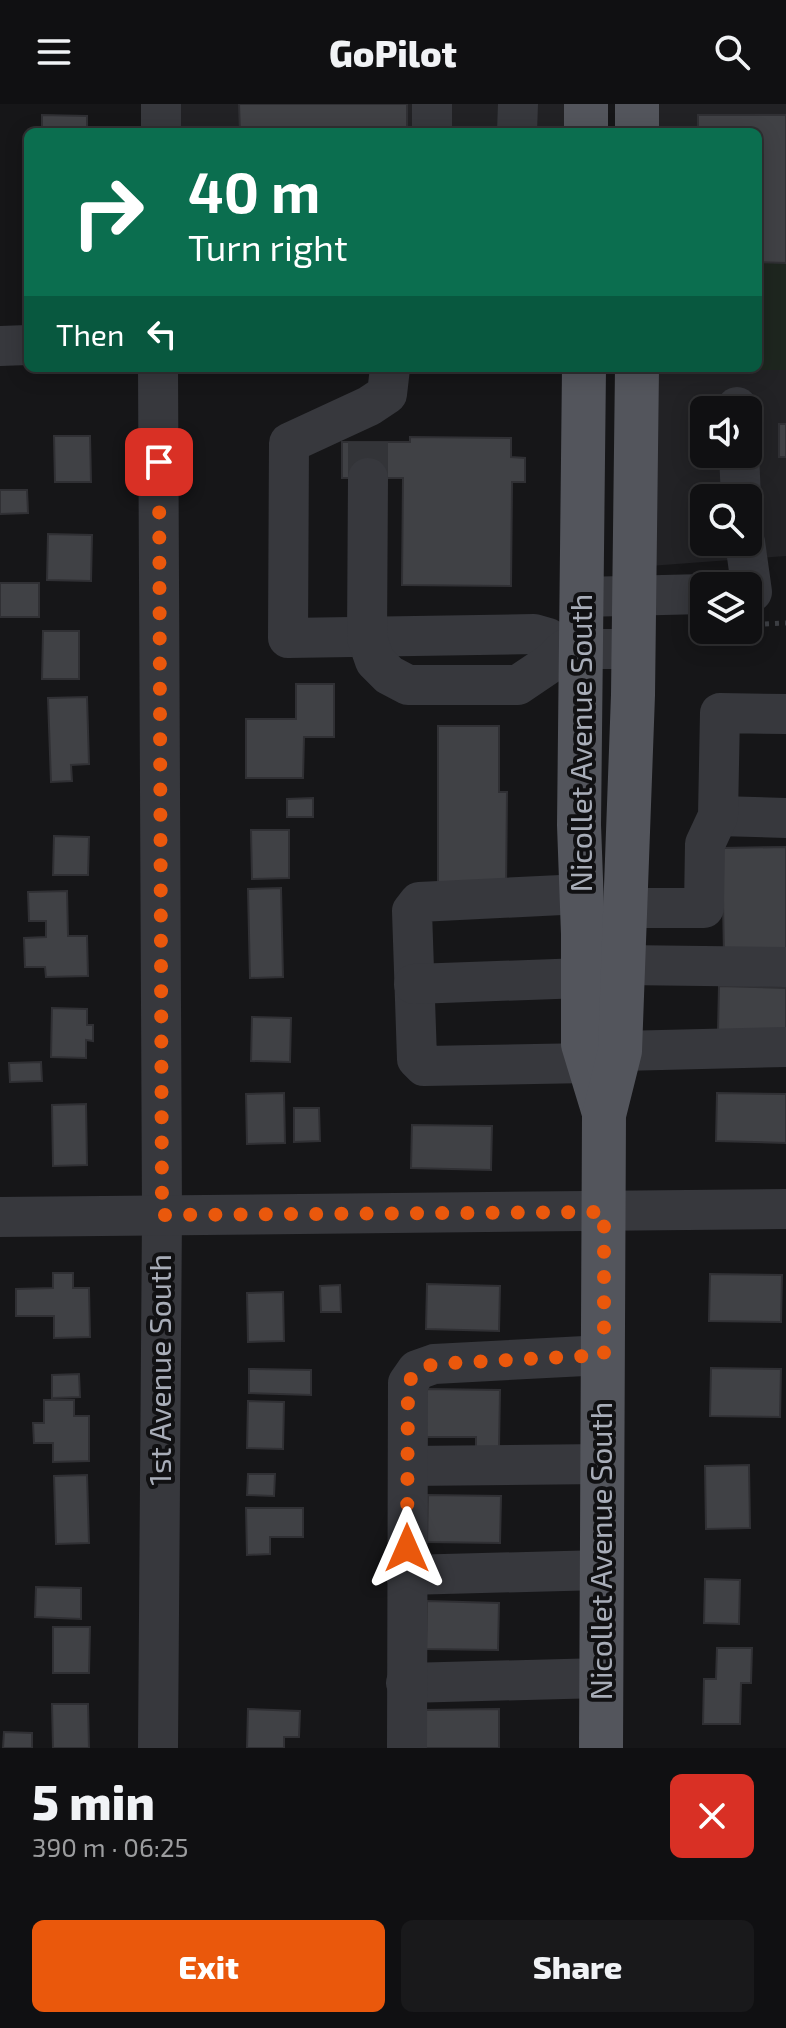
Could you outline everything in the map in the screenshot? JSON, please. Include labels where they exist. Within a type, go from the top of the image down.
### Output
[{"type":"main road","points":[[586,104],[586,128]]},
{"type":"main road","points":[[637,104],[637,128]]},
{"type":"main road","name":"Nicollet Avenue South","points":[[584,372],[582,597],[574,649],[582,894],[603,972],[601,1748]]},
{"type":"main road","name":"Nicollet Avenue South","points":[[603,972],[626,908],[637,372]]},
{"type":"street","points":[[161,104],[161,128]]},
{"type":"street","points":[[432,104],[432,128]]},
{"type":"street","points":[[517,128],[518,104]]},
{"type":"street","points":[[0,346],[24,345]]},
{"type":"street","name":"1st Avenue South","points":[[158,372],[162,1215],[158,1748]]},
{"type":"street","points":[[390,372],[387,394],[368,442],[367,638],[375,661],[389,675],[408,685],[518,685],[574,649],[633,649]]},
{"type":"street","points":[[367,638],[288,638],[288,458],[289,443],[368,442]]},
{"type":"street","points":[[582,597],[690,595]]},
{"type":"street","points":[[626,908],[704,908],[705,844],[718,816],[720,713],[786,714]]},
{"type":"street","points":[[718,816],[786,818]]},
{"type":"street","points":[[582,894],[419,902],[412,911],[414,984],[417,1059],[424,1066],[786,1047]]},
{"type":"street","points":[[414,984],[603,972],[786,967]]},
{"type":"street","points":[[0,1217],[786,1209]]},
{"type":"street","points":[[407,1748],[408,1383],[417,1370],[434,1364],[604,1355]]},
{"type":"street","points":[[408,1466],[603,1464]]},
{"type":"street","points":[[406,1575],[602,1570]]},
{"type":"street","points":[[406,1683],[602,1678]]},
{"type":"shaded area","points":[[177,104],[604,104],[605,128],[176,128]]},
{"type":"shaded area","points":[[642,104],[786,104],[786,556],[636,567],[639,372],[762,372],[762,128],[642,128]]},
{"type":"shaded area","points":[[762,262],[786,263],[786,370],[762,370]]},
{"type":"building","points":[[239,104],[407,104],[407,128],[240,128]]},
{"type":"building","points":[[42,115],[87,116],[87,128],[42,128]]},
{"type":"building","points":[[698,115],[786,115],[786,263],[762,262],[762,128],[698,128]]},
{"type":"building","points":[[779,424],[786,424],[786,457],[779,457]]},
{"type":"building","points":[[54,436],[90,436],[91,482],[55,482]]},
{"type":"building","points":[[410,437],[511,438],[511,457],[525,458],[525,482],[512,482],[511,586],[402,585],[403,478],[342,478],[342,442],[410,442]]},
{"type":"building","points":[[0,490],[27,490],[28,513],[0,514]]},
{"type":"building","points":[[48,534],[92,535],[91,581],[47,580]]},
{"type":"building","points":[[0,583],[39,583],[39,617],[0,617]]},
{"type":"building","points":[[43,631],[79,631],[79,679],[42,679]]},
{"type":"building","points":[[296,684],[334,684],[334,737],[304,737],[303,778],[246,778],[246,719],[296,719]]},
{"type":"building","points":[[87,697],[89,764],[71,765],[72,781],[51,782],[48,698]]},
{"type":"building","points":[[438,726],[499,726],[499,792],[507,792],[506,890],[438,890]]},
{"type":"building","points":[[313,798],[313,817],[287,817],[287,799]]},
{"type":"building","points":[[251,830],[289,830],[289,878],[252,879]]},
{"type":"building","points":[[54,836],[89,837],[88,875],[53,875]]},
{"type":"building","points":[[786,847],[786,954],[724,955],[722,848]]},
{"type":"building","points":[[281,888],[283,977],[250,978],[248,889]]},
{"type":"building","points":[[67,891],[68,936],[87,936],[88,976],[46,977],[45,967],[25,967],[24,938],[46,937],[46,921],[29,921],[28,892]]},
{"type":"building","points":[[719,986],[786,988],[786,1033],[718,1031]]},
{"type":"building","points":[[52,1008],[87,1009],[87,1025],[93,1025],[93,1041],[86,1040],[86,1058],[51,1057]]},
{"type":"building","points":[[252,1017],[291,1018],[290,1062],[251,1061]]},
{"type":"building","points":[[41,1062],[42,1081],[10,1082],[9,1063]]},
{"type":"building","points":[[284,1093],[285,1143],[247,1144],[246,1094]]},
{"type":"building","points":[[717,1093],[786,1094],[786,1143],[716,1141]]},
{"type":"building","points":[[86,1104],[87,1165],[53,1166],[52,1105]]},
{"type":"building","points":[[294,1108],[319,1108],[320,1141],[294,1142]]},
{"type":"building","points":[[412,1125],[492,1126],[491,1170],[411,1168]]},
{"type":"building","points":[[53,1273],[73,1273],[73,1288],[89,1288],[90,1337],[54,1338],[54,1316],[16,1316],[16,1289],[53,1288]]},
{"type":"building","points":[[710,1274],[782,1275],[781,1322],[709,1321]]},
{"type":"building","points":[[427,1284],[500,1286],[499,1331],[426,1329]]},
{"type":"building","points":[[340,1285],[341,1312],[321,1312],[320,1286]]},
{"type":"building","points":[[283,1292],[284,1341],[248,1342],[247,1293]]},
{"type":"building","points":[[711,1368],[781,1369],[780,1417],[710,1416]]},
{"type":"building","points":[[249,1369],[311,1370],[311,1395],[249,1393]]},
{"type":"building","points":[[79,1374],[80,1397],[52,1398],[52,1375]]},
{"type":"building","points":[[426,1389],[500,1390],[499,1448],[476,1447],[476,1437],[426,1437]]},
{"type":"building","points":[[44,1400],[74,1400],[74,1416],[89,1416],[89,1461],[53,1462],[53,1443],[34,1443],[33,1423],[44,1423]]},
{"type":"building","points":[[248,1401],[284,1402],[283,1449],[247,1448]]},
{"type":"building","points":[[749,1465],[750,1528],[706,1529],[705,1466]]},
{"type":"building","points":[[248,1474],[275,1474],[274,1496],[247,1495]]},
{"type":"building","points":[[87,1475],[89,1543],[56,1544],[54,1476]]},
{"type":"building","points":[[428,1495],[501,1496],[500,1543],[427,1542]]},
{"type":"building","points":[[246,1508],[303,1508],[303,1537],[270,1537],[270,1554],[247,1555]]},
{"type":"building","points":[[705,1579],[740,1580],[739,1624],[704,1623]]},
{"type":"building","points":[[36,1587],[81,1588],[81,1619],[35,1617]]},
{"type":"building","points":[[427,1601],[499,1603],[498,1650],[426,1649]]},
{"type":"building","points":[[53,1627],[90,1627],[89,1673],[53,1673]]},
{"type":"building","points":[[717,1648],[752,1648],[751,1683],[741,1683],[740,1724],[703,1724],[704,1679],[716,1679]]},
{"type":"building","points":[[52,1704],[88,1704],[89,1748],[53,1748]]},
{"type":"building","points":[[248,1709],[300,1711],[299,1737],[284,1737],[284,1748],[247,1748]]},
{"type":"building","points":[[499,1709],[499,1748],[424,1748],[423,1710]]},
{"type":"building","points":[[4,1732],[32,1733],[32,1748],[3,1748]]},
{"type":"tunnel","points":[[368,442],[368,478]]},
{"type":"route","points":[[159,462],[162,1215],[604,1212],[604,1355],[434,1364],[417,1370],[408,1383],[407,1548]]}]
